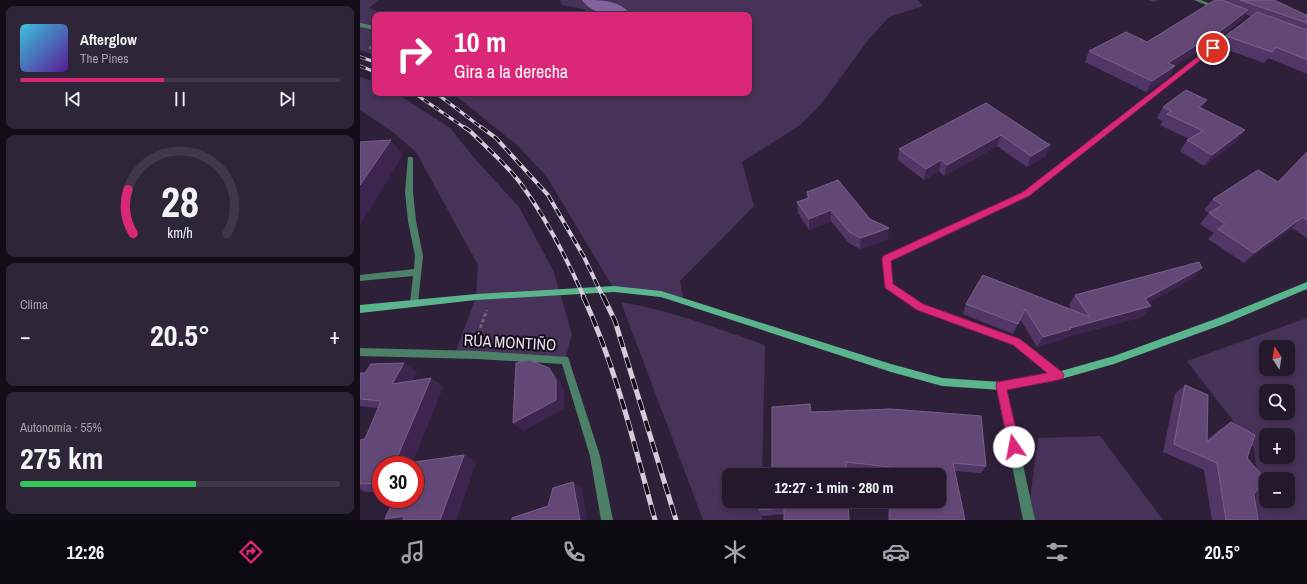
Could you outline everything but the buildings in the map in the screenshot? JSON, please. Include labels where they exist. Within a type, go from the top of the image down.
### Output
[{"type":"main road","points":[[360,309],[476,297],[614,289],[661,294],[899,370],[942,382],[1001,386],[1058,375],[1114,360],[1221,321],[1307,285]]},
{"type":"street","points":[[1196,0],[1226,11]]},
{"type":"street","points":[[360,25],[372,27]]},
{"type":"street","points":[[1058,375],[1017,342],[920,307],[889,286],[887,259],[1026,194],[1236,30]]},
{"type":"street","points":[[410,159],[409,192],[412,220],[419,256],[414,303]]},
{"type":"street","points":[[360,278],[417,272]]},
{"type":"street","name":"RÚA MONTIÑO","points":[[360,352],[471,354],[565,360],[595,456],[607,520]]},
{"type":"street","points":[[1001,386],[1029,520]]},
{"type":"path","points":[[471,354],[487,309]]},
{"type":"shaded area","points":[[360,0],[378,0],[369,8],[379,12],[372,12],[372,54],[360,50]]},
{"type":"shaded area","points":[[560,0],[918,0],[923,6],[889,17],[868,40],[822,103],[799,126],[742,162],[754,206],[680,281],[684,302],[614,289],[547,177],[517,145],[456,96],[752,96],[752,12],[586,12],[586,10],[562,5]]},
{"type":"shaded area","points":[[360,77],[372,81],[372,96],[401,96],[450,128],[475,159],[519,207],[553,270],[572,334],[565,360],[455,354],[476,297],[478,265],[416,152],[394,133],[360,110]]},
{"type":"shaded area","points":[[621,302],[639,305],[676,315],[765,345],[762,468],[722,468],[722,508],[762,508],[762,520],[703,520]]},
{"type":"shaded area","points":[[1307,318],[1307,520],[1254,520],[1257,473],[1254,448],[1187,361]]},
{"type":"shaded area","points":[[1100,436],[1163,520],[1029,520],[1028,515],[1038,438]]},
{"type":"waterway","points":[[594,0],[617,12]]},
{"type":"railway","points":[[360,57],[372,61]]},
{"type":"railway","points":[[360,66],[372,71]]},
{"type":"railway","points":[[418,96],[465,128]]},
{"type":"railway","points":[[440,96],[482,128]]},
{"type":"railway","points":[[464,127],[503,163],[530,197],[556,239],[584,297]]},
{"type":"railway","points":[[481,127],[496,138],[548,195],[584,257],[603,297]]},
{"type":"railway","points":[[583,296],[595,323],[615,378],[655,520]]},
{"type":"railway","points":[[603,296],[615,321],[676,520]]},
{"type":"route","points":[[1014,447],[1001,386],[1054,377],[1058,375],[1017,342],[920,307],[889,286],[887,259],[1026,194],[1213,48]]}]
